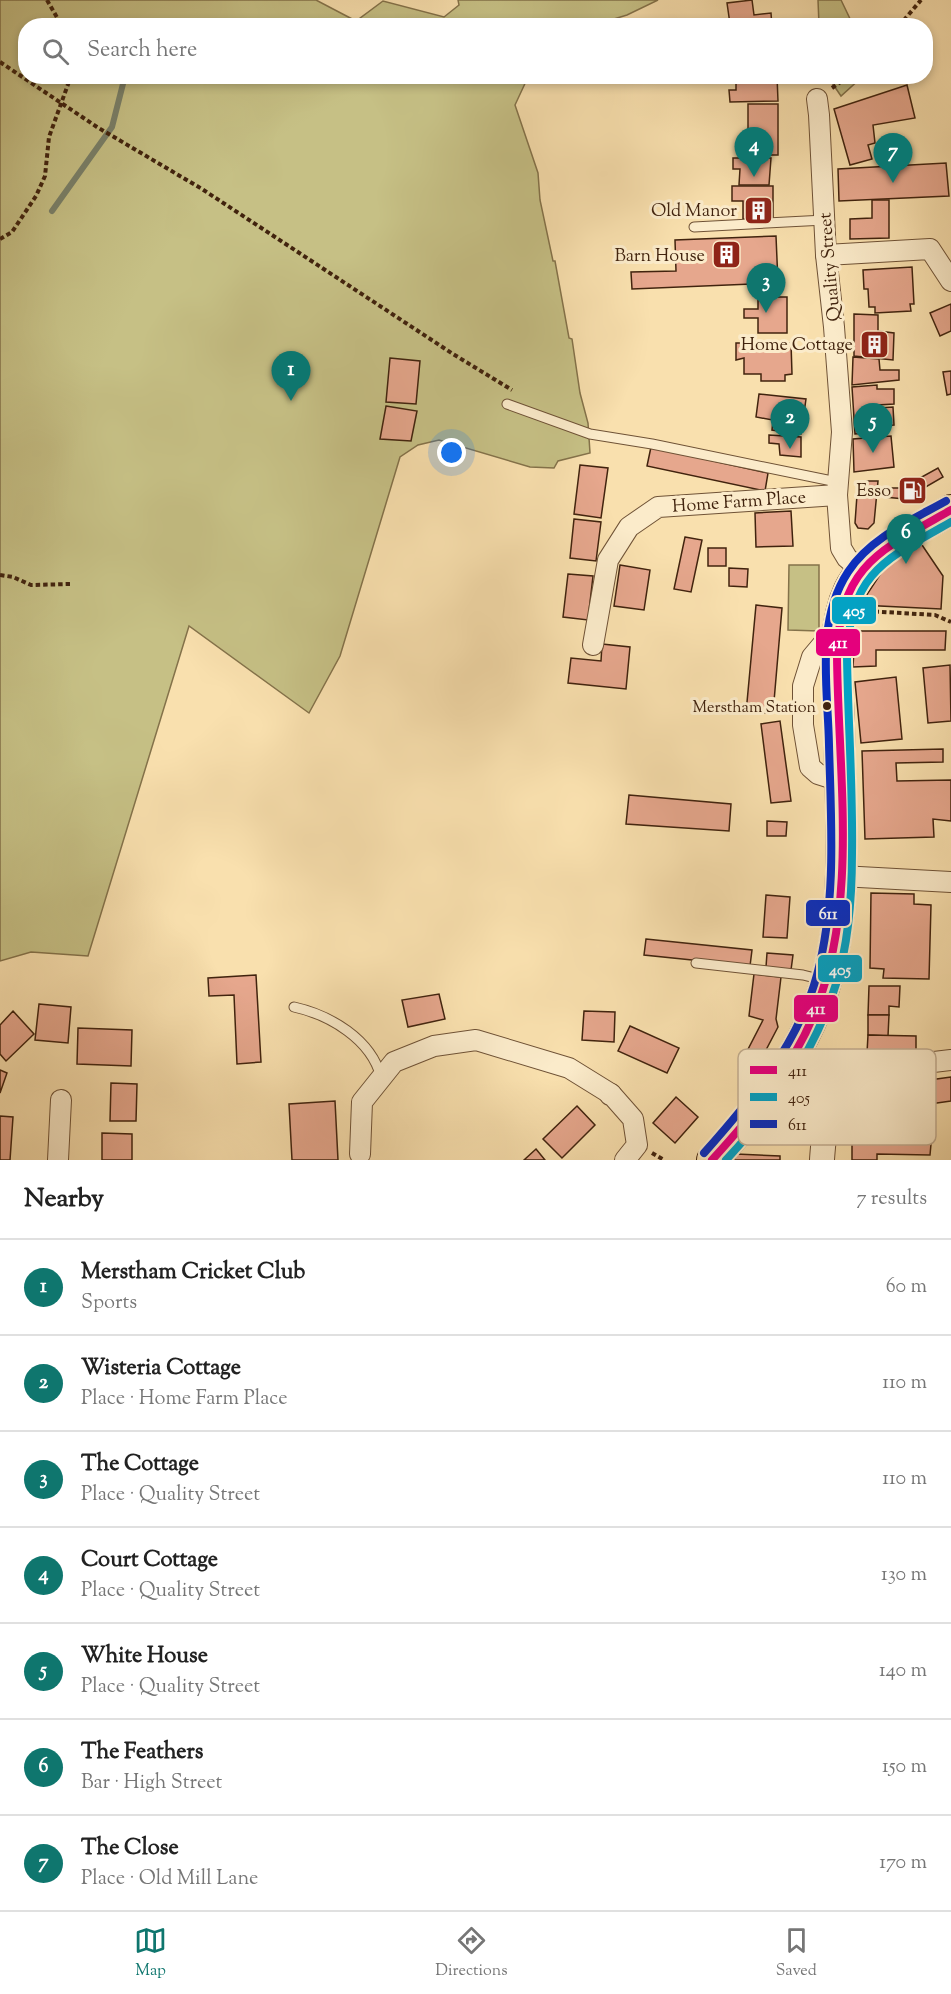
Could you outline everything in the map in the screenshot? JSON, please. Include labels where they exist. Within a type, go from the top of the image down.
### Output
[{"type":"main road","points":[[796,1049],[815,1012],[826,980],[833,951],[841,876],[838,649],[841,617],[850,589],[862,571],[883,550],[951,510]]},
{"type":"main road","points":[[712,1160],[738,1131]]},
{"type":"street","name":"Quality Street","points":[[817,99],[826,255],[842,432],[837,488],[841,548],[847,558],[862,571]]},
{"type":"street","points":[[826,255],[930,249],[951,281]]},
{"type":"street","name":"Home Farm Place","points":[[593,645],[608,560],[629,527],[658,507],[837,488]]},
{"type":"street","points":[[841,876],[951,882]]},
{"type":"street","points":[[359,1157],[362,1102],[394,1062],[434,1046],[476,1040],[569,1068],[610,1095],[633,1119],[637,1145],[625,1160]]},
{"type":"street","points":[[936,1062],[951,1060]]},
{"type":"street","points":[[58,1160],[61,1100]]},
{"type":"street","points":[[822,1145],[822,1160]]},
{"type":"lane","points":[[694,227],[825,220]]},
{"type":"lane","points":[[507,404],[590,434],[652,444],[837,488]]},
{"type":"lane","points":[[696,963],[803,975],[826,980]]},
{"type":"lane","points":[[294,1007],[314,1011],[357,1039],[371,1054],[381,1078]]},
{"type":"path","points":[[47,0],[57,18]]},
{"type":"path","points":[[906,18],[921,0]]},
{"type":"path","points":[[0,62],[18,74]]},
{"type":"path","points":[[33,84],[105,132],[202,189],[453,354],[517,392]]},
{"type":"path","points":[[0,239],[12,232],[36,196],[45,176],[49,137],[68,84]]},
{"type":"path","points":[[0,575],[31,585],[70,584]]},
{"type":"path","points":[[841,617],[935,615],[951,622]]},
{"type":"shaded area","points":[[0,0],[316,0],[350,18],[18,18],[18,84],[525,84],[515,105],[538,173],[540,200],[553,261],[555,261],[569,338],[572,339],[580,393],[588,423],[590,453],[558,461],[554,468],[530,467],[439,440],[418,445],[400,457],[340,656],[309,713],[189,626],[88,956],[31,952],[0,961]]},
{"type":"shaded area","points":[[458,0],[658,0],[617,18],[360,18],[383,1],[444,17],[459,5]]},
{"type":"shaded area","points":[[818,0],[841,0],[850,18],[819,18]]},
{"type":"shaded area","points":[[833,84],[854,84],[841,96]]},
{"type":"shaded area","points":[[789,565],[819,565],[819,631],[788,630]]},
{"type":"building","points":[[752,0],[754,15],[771,13],[771,18],[729,18],[727,3]]},
{"type":"building","points":[[736,84],[777,84],[778,101],[730,102],[729,90],[736,90]]},
{"type":"building","points":[[907,85],[915,118],[873,125],[875,143],[868,145],[872,159],[850,165],[834,109]]},
{"type":"building","points":[[748,104],[778,104],[778,155],[748,155]]},
{"type":"building","points":[[733,158],[771,158],[769,185],[739,185],[740,169],[733,169]]},
{"type":"building","points":[[946,163],[949,196],[839,201],[838,169]]},
{"type":"building","name":"Old Manor","points":[[732,186],[773,186],[773,219],[743,219],[743,201],[732,201]]},
{"type":"building","points":[[872,200],[889,200],[889,238],[850,239],[850,219],[872,218]]},
{"type":"building","name":"Barn House","points":[[776,236],[778,283],[632,289],[631,272],[676,271],[675,240]]},
{"type":"building","points":[[912,267],[914,304],[910,304],[911,311],[875,313],[875,307],[869,307],[868,289],[864,289],[863,270]]},
{"type":"building","points":[[758,297],[787,297],[787,333],[758,333],[758,318],[744,318],[744,309],[758,309]]},
{"type":"building","points":[[951,304],[951,331],[940,336],[930,313]]},
{"type":"building","name":"Home Cottage","points":[[854,314],[878,315],[878,331],[894,333],[893,360],[854,356]]},
{"type":"building","points":[[736,343],[791,343],[792,374],[785,375],[785,381],[761,381],[761,374],[744,374],[744,358],[736,360]]},
{"type":"building","points":[[853,357],[879,359],[880,370],[899,370],[899,380],[852,385]]},
{"type":"building","points":[[390,358],[420,361],[416,404],[386,402]]},
{"type":"building","points":[[951,371],[951,394],[947,395],[943,372]]},
{"type":"building","points":[[877,385],[877,389],[894,389],[894,404],[878,405],[878,408],[893,407],[894,425],[879,426],[879,432],[855,434],[852,387]]},
{"type":"building","points":[[759,394],[806,399],[801,434],[772,430],[773,420],[756,417]]},
{"type":"building","points":[[386,406],[417,411],[411,441],[380,439]]},
{"type":"building","points":[[769,435],[801,437],[801,457],[780,455],[779,444],[769,443]]},
{"type":"building","points":[[891,436],[894,467],[854,472],[853,439]]},
{"type":"building","points":[[651,447],[768,473],[765,491],[647,466]]},
{"type":"building","points":[[580,465],[608,468],[601,518],[574,514]]},
{"type":"building","points":[[938,468],[943,477],[905,499],[884,497],[883,488],[902,488]]},
{"type":"building","points":[[858,481],[878,481],[874,523],[868,529],[858,528],[855,523]]},
{"type":"building","points":[[791,511],[793,546],[756,547],[755,513]]},
{"type":"building","points":[[574,519],[601,522],[596,561],[570,558]]},
{"type":"building","points":[[685,537],[702,540],[691,592],[674,589]]},
{"type":"building","points":[[920,542],[943,576],[941,609],[860,605],[885,567]]},
{"type":"building","points":[[708,548],[726,548],[726,566],[708,566]]},
{"type":"building","points":[[620,565],[650,570],[644,610],[614,606]]},
{"type":"building","points":[[729,568],[748,569],[747,587],[729,586]]},
{"type":"building","points":[[568,574],[593,576],[588,620],[563,617]]},
{"type":"building","points":[[756,605],[782,608],[773,713],[746,713]]},
{"type":"building","points":[[855,631],[946,631],[945,650],[876,650],[876,666],[853,667]]},
{"type":"building","points":[[602,644],[630,647],[626,689],[568,683],[571,658],[601,661]]},
{"type":"building","points":[[950,665],[951,721],[928,723],[923,668]]},
{"type":"building","points":[[896,677],[902,739],[861,743],[855,682]]},
{"type":"building","points":[[780,721],[791,801],[771,803],[761,724]]},
{"type":"building","points":[[943,749],[943,762],[896,763],[897,781],[951,780],[951,821],[933,819],[934,837],[865,839],[862,751]]},
{"type":"building","points":[[629,795],[731,804],[729,831],[626,824]]},
{"type":"building","points":[[767,821],[787,822],[786,836],[767,836]]},
{"type":"building","points":[[871,893],[914,894],[914,904],[931,905],[929,979],[883,978],[884,969],[870,968]]},
{"type":"building","points":[[766,895],[790,897],[787,938],[763,937]]},
{"type":"building","points":[[646,939],[752,950],[750,966],[644,955]]},
{"type":"building","points":[[767,953],[793,955],[791,970],[766,967]]},
{"type":"building","points":[[754,974],[781,977],[776,1019],[778,1027],[766,1049],[748,1049],[763,1020],[749,1016]]},
{"type":"building","points":[[256,975],[261,1062],[237,1064],[234,995],[209,996],[208,978]]},
{"type":"building","points":[[869,986],[900,986],[899,1007],[889,1006],[889,1015],[868,1015]]},
{"type":"building","points":[[439,994],[445,1019],[408,1027],[402,1000]]},
{"type":"building","points":[[39,1004],[71,1007],[68,1043],[35,1040]]},
{"type":"building","points":[[13,1011],[34,1034],[6,1061],[0,1054],[0,1025]]},
{"type":"building","points":[[584,1011],[615,1012],[614,1042],[582,1040]]},
{"type":"building","points":[[868,1015],[889,1015],[888,1036],[868,1035]]},
{"type":"building","points":[[630,1026],[679,1048],[667,1073],[618,1051]]},
{"type":"building","points":[[78,1028],[132,1030],[131,1066],[77,1064]]},
{"type":"building","points":[[868,1035],[916,1036],[916,1049],[867,1049]]},
{"type":"building","points":[[0,1070],[7,1073],[0,1093]]},
{"type":"building","points":[[951,1077],[951,1101],[936,1103],[936,1079]]},
{"type":"building","points":[[111,1083],[137,1084],[136,1121],[110,1121]]},
{"type":"building","points":[[676,1097],[698,1117],[675,1143],[653,1123]]},
{"type":"building","points":[[335,1101],[338,1160],[292,1160],[289,1104]]},
{"type":"building","points":[[577,1106],[595,1125],[562,1158],[543,1139]]},
{"type":"building","points":[[0,1116],[13,1117],[10,1160],[0,1160]]},
{"type":"building","points":[[102,1133],[132,1134],[132,1160],[102,1160]]},
{"type":"building","points":[[852,1145],[931,1145],[930,1155],[877,1154],[877,1160],[852,1160]]},
{"type":"building","points":[[536,1149],[545,1160],[524,1160]]},
{"type":"building","points":[[736,1154],[780,1156],[780,1160],[734,1160]]},
{"type":"waterway","points":[[52,211],[112,127],[123,84]]},
{"type":"transit line","name":"611","points":[[784,1049],[809,1001],[817,975],[828,918],[831,831],[826,656],[831,612],[848,572],[868,549],[893,531],[946,501]]},
{"type":"transit line","name":"411","points":[[797,1049],[815,1012],[829,970],[842,882],[843,836],[837,656],[840,625],[846,601],[855,581],[868,564],[884,550],[951,510]]},
{"type":"transit line","name":"405","points":[[809,1049],[836,984],[849,919],[852,804],[847,657],[855,606],[864,587],[889,559],[951,522]]},
{"type":"transit line","name":"611","points":[[704,1153],[738,1114]]},
{"type":"transit line","name":"411","points":[[712,1160],[738,1131]]},
{"type":"transit line","name":"405","points":[[726,1160],[740,1145]]},
{"type":"place","name":"Court Cottage","points":[[754,177]]},
{"type":"place","name":"The Close","points":[[893,183]]},
{"type":"place","name":"Old Manor","points":[[758,210]]},
{"type":"place","name":"Barn House","points":[[726,255]]},
{"type":"place","name":"The Cottage","points":[[766,313]]},
{"type":"place","name":"Home Cottage","points":[[874,344]]},
{"type":"place","name":"Merstham Cricket Club","points":[[291,401]]},
{"type":"place","name":"Wisteria Cottage","points":[[790,449]]},
{"type":"place","name":"White House","points":[[873,453]]},
{"type":"place","name":"Esso","points":[[912,490]]},
{"type":"place","name":"The Feathers","points":[[906,564]]},
{"type":"place","name":"Merstham Station","points":[[827,706]]}]
